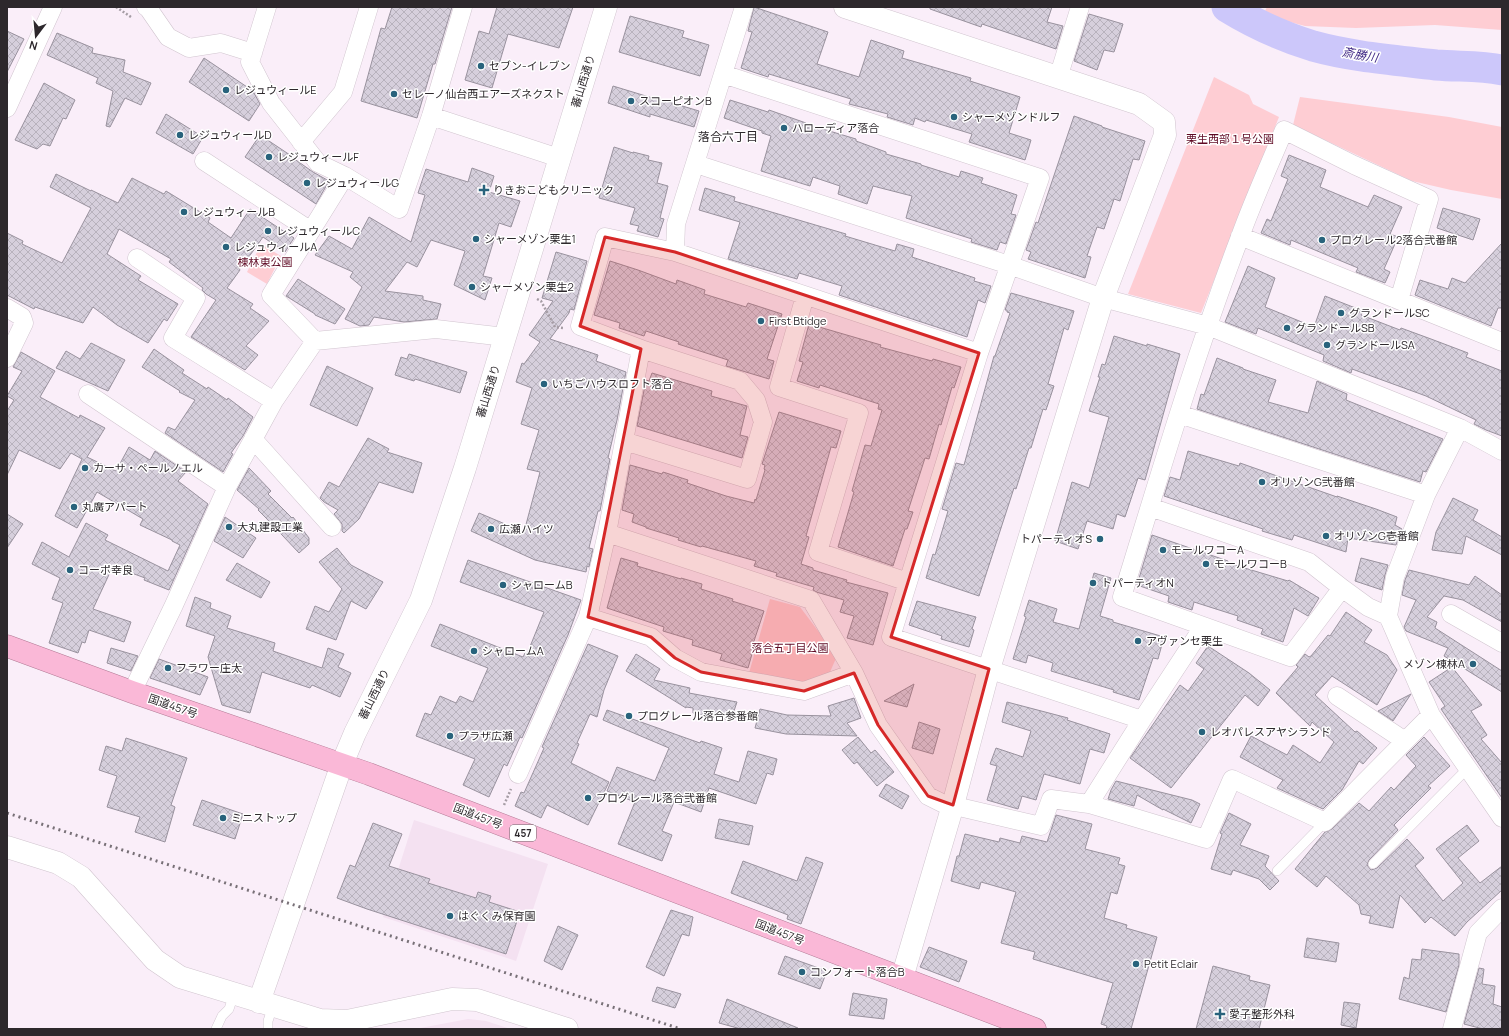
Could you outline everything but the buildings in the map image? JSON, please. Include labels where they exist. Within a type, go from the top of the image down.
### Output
[{"type":"highway","name":"国道457号","points":[[7,646],[132,692],[342,764],[1035,1029]]},
{"type":"street","points":[[7,108],[53,7]]},
{"type":"street","points":[[146,7],[168,37],[189,48],[221,43],[253,53]]},
{"type":"street","points":[[267,7],[250,62],[271,104],[318,163],[345,176],[398,208],[431,116],[463,7]]},
{"type":"street","points":[[302,142],[343,92],[369,7]]},
{"type":"street","name":"蕃山西通り","points":[[266,1004],[342,764],[355,732],[421,600],[467,461],[606,7]]},
{"type":"street","points":[[675,252],[676,224],[744,7]]},
{"type":"street","points":[[845,7],[1139,104],[1164,122],[1164,135],[1103,298],[989,669],[953,805],[902,978]]},
{"type":"street","points":[[1058,78],[1080,7]]},
{"type":"street","points":[[723,74],[1040,178],[979,353],[891,637],[1142,720]]},
{"type":"street","points":[[431,116],[559,158]]},
{"type":"street","points":[[1342,588],[1290,658],[1122,597],[1208,326],[1240,236],[1284,130],[1354,165],[1429,199],[1399,300]]},
{"type":"street","points":[[204,161],[311,231]]},
{"type":"street","points":[[696,164],[1009,265],[1103,298],[1208,326],[1460,428],[1502,451]]},
{"type":"street","points":[[315,341],[271,295],[345,176]]},
{"type":"street","points":[[1240,236],[1502,342]]},
{"type":"street","points":[[624,441],[747,479],[764,422],[756,400],[740,381],[641,349],[580,326],[605,237],[675,252],[979,353]]},
{"type":"street","points":[[137,258],[196,298],[173,338],[274,402]]},
{"type":"street","points":[[805,296],[779,387],[859,413],[818,552],[908,582]]},
{"type":"street","points":[[7,308],[22,317],[24,323],[7,358]]},
{"type":"street","points":[[315,341],[436,329],[505,337]]},
{"type":"street","points":[[132,692],[174,606],[227,487],[274,402],[315,341]]},
{"type":"street","points":[[518,774],[588,617],[607,533],[641,349]]},
{"type":"street","points":[[88,394],[227,487]]},
{"type":"street","points":[[1179,414],[1426,495]]},
{"type":"street","points":[[1460,428],[1426,495],[1395,577],[1388,616],[1431,715],[1502,818]]},
{"type":"street","points":[[253,439],[332,527]]},
{"type":"street","points":[[1150,507],[1309,562],[1368,607],[1388,616]]},
{"type":"street","points":[[607,533],[811,600],[854,673],[878,725],[928,796],[942,803],[1041,826],[1051,799],[1089,804],[1206,839],[1232,779],[1324,822],[1431,715]]},
{"type":"street","points":[[1451,614],[1502,644]]},
{"type":"street","points":[[588,617],[652,637],[675,658],[702,672],[804,691],[854,673]]},
{"type":"street","points":[[1089,804],[1203,627]]},
{"type":"street","points":[[1337,696],[1405,741]]},
{"type":"street","points":[[7,847],[58,863],[80,878],[154,960],[180,977],[320,1020],[347,1021],[452,999],[478,1000],[566,1029]]},
{"type":"street","points":[[1452,1029],[1478,933],[1502,908]]},
{"type":"lane","points":[[1373,864],[1468,768]]},
{"type":"lane","points":[[1277,871],[1324,822]]},
{"type":"lane","points":[[216,1029],[222,1016],[229,1009],[234,994]]},
{"type":"lane","points":[[266,1004],[268,1029]]},
{"type":"path","points":[[531,297],[541,301],[555,327],[561,329],[580,326]]},
{"type":"path","points":[[502,809],[518,774]]},
{"type":"highlighted area","points":[[605,237],[675,252],[979,353],[891,637],[989,669],[953,805],[928,796],[878,725],[854,673],[804,691],[701,672],[675,658],[651,637],[588,617],[641,349],[580,326]]},
{"type":"shaded area","points":[[414,820],[548,864],[516,961],[383,917]]},
{"type":"shaded area","points":[[468,1019],[486,1021],[511,1029],[415,1029]]},
{"type":"green space","points":[[1267,7],[1502,7],[1502,30],[1435,25],[1356,28],[1305,26],[1263,15]]},
{"type":"green space","name":"栗生西部１号公園","points":[[1214,77],[1249,95],[1253,104],[1279,117],[1201,313],[1128,294]]},
{"type":"green space","points":[[1300,97],[1449,117],[1502,127],[1502,199],[1412,181],[1293,125]]},
{"type":"green space","name":"棟林東公園","points":[[261,244],[281,256],[267,284],[247,272]]},
{"type":"green space","name":"落合五丁目公園","points":[[770,599],[800,607],[837,656],[830,672],[803,684],[749,673]]},
{"type":"waterway","name":"斎勝川","points":[[1227,7],[1247,19],[1280,34],[1328,50],[1390,60],[1436,65],[1486,67],[1502,70]]},
{"type":"railway","points":[[7,813],[681,1029]]},
{"type":"place","name":"セブン-イレブン","points":[[481,66]]},
{"type":"place","name":"レジュウィールE","points":[[226,90]]},
{"type":"place","name":"セレーノ仙台西エアーズネクスト","points":[[394,94]]},
{"type":"place","name":"スコーピオンB","points":[[631,101]]},
{"type":"place","name":"シャーメゾンドルフ","points":[[954,117]]},
{"type":"place","name":"ハローディア落合","points":[[784,128]]},
{"type":"place","name":"レジュウィールD","points":[[180,135]]},
{"type":"place","name":"レジュウィールF","points":[[269,157]]},
{"type":"place","name":"レジュウィールG","points":[[307,183]]},
{"type":"place","name":"りきおこどもクリニック","points":[[484,190]]},
{"type":"place","name":"レジュウィールB","points":[[184,212]]},
{"type":"place","name":"レジュウィールC","points":[[268,231]]},
{"type":"place","name":"シャーメゾン栗生1","points":[[476,239]]},
{"type":"place","name":"プログレール2落合弐番館","points":[[1322,240]]},
{"type":"place","name":"レジュウィールA","points":[[226,247]]},
{"type":"place","name":"シャーメゾン栗生2","points":[[472,287]]},
{"type":"place","name":"グランドールSC","points":[[1341,313]]},
{"type":"place","name":"First Btidge","points":[[761,321]]},
{"type":"place","name":"グランドールSB","points":[[1287,328]]},
{"type":"place","name":"グランドールSA","points":[[1327,345]]},
{"type":"place","name":"いちごハウスロフト落合","points":[[544,384]]},
{"type":"place","name":"カーサ・ペールノエル","points":[[85,468]]},
{"type":"place","name":"オリゾンG弐番館","points":[[1262,482]]},
{"type":"place","name":"丸廣アパート","points":[[74,507]]},
{"type":"place","name":"大丸建設工業","points":[[229,527]]},
{"type":"place","name":"広瀬ハイツ","points":[[491,529]]},
{"type":"place","name":"オリゾンG壱番館","points":[[1326,536]]},
{"type":"place","name":"トパーティオS","points":[[1100,539]]},
{"type":"place","name":"モールワコーA","points":[[1163,550]]},
{"type":"place","name":"モールワコーB","points":[[1206,564]]},
{"type":"place","name":"コーポ幸良","points":[[70,570]]},
{"type":"place","name":"トパーティオN","points":[[1093,583]]},
{"type":"place","name":"シャロームB","points":[[503,585]]},
{"type":"place","name":"アヴァンセ栗生","points":[[1138,641]]},
{"type":"place","name":"シャロームA","points":[[474,651]]},
{"type":"place","name":"メゾン棟林A","points":[[1473,664]]},
{"type":"place","name":"フラワー庄太","points":[[168,668]]},
{"type":"place","name":"プログレール落合参番館","points":[[629,716]]},
{"type":"place","name":"レオパレスアヤシランド","points":[[1202,732]]},
{"type":"place","name":"プラザ広瀬","points":[[450,736]]},
{"type":"place","name":"プログレール落合弐番館","points":[[588,798]]},
{"type":"place","name":"ミニストップ","points":[[223,818]]},
{"type":"place","name":"はぐくみ保育園","points":[[450,916]]},
{"type":"place","name":"Petit Eclair","points":[[1136,964]]},
{"type":"place","name":"コンフォート落合B","points":[[802,972]]},
{"type":"place","name":"愛子整形外科","points":[[1220,1014]]},
{"type":"district","name":"落合六丁目","points":[[728,137]]}]
